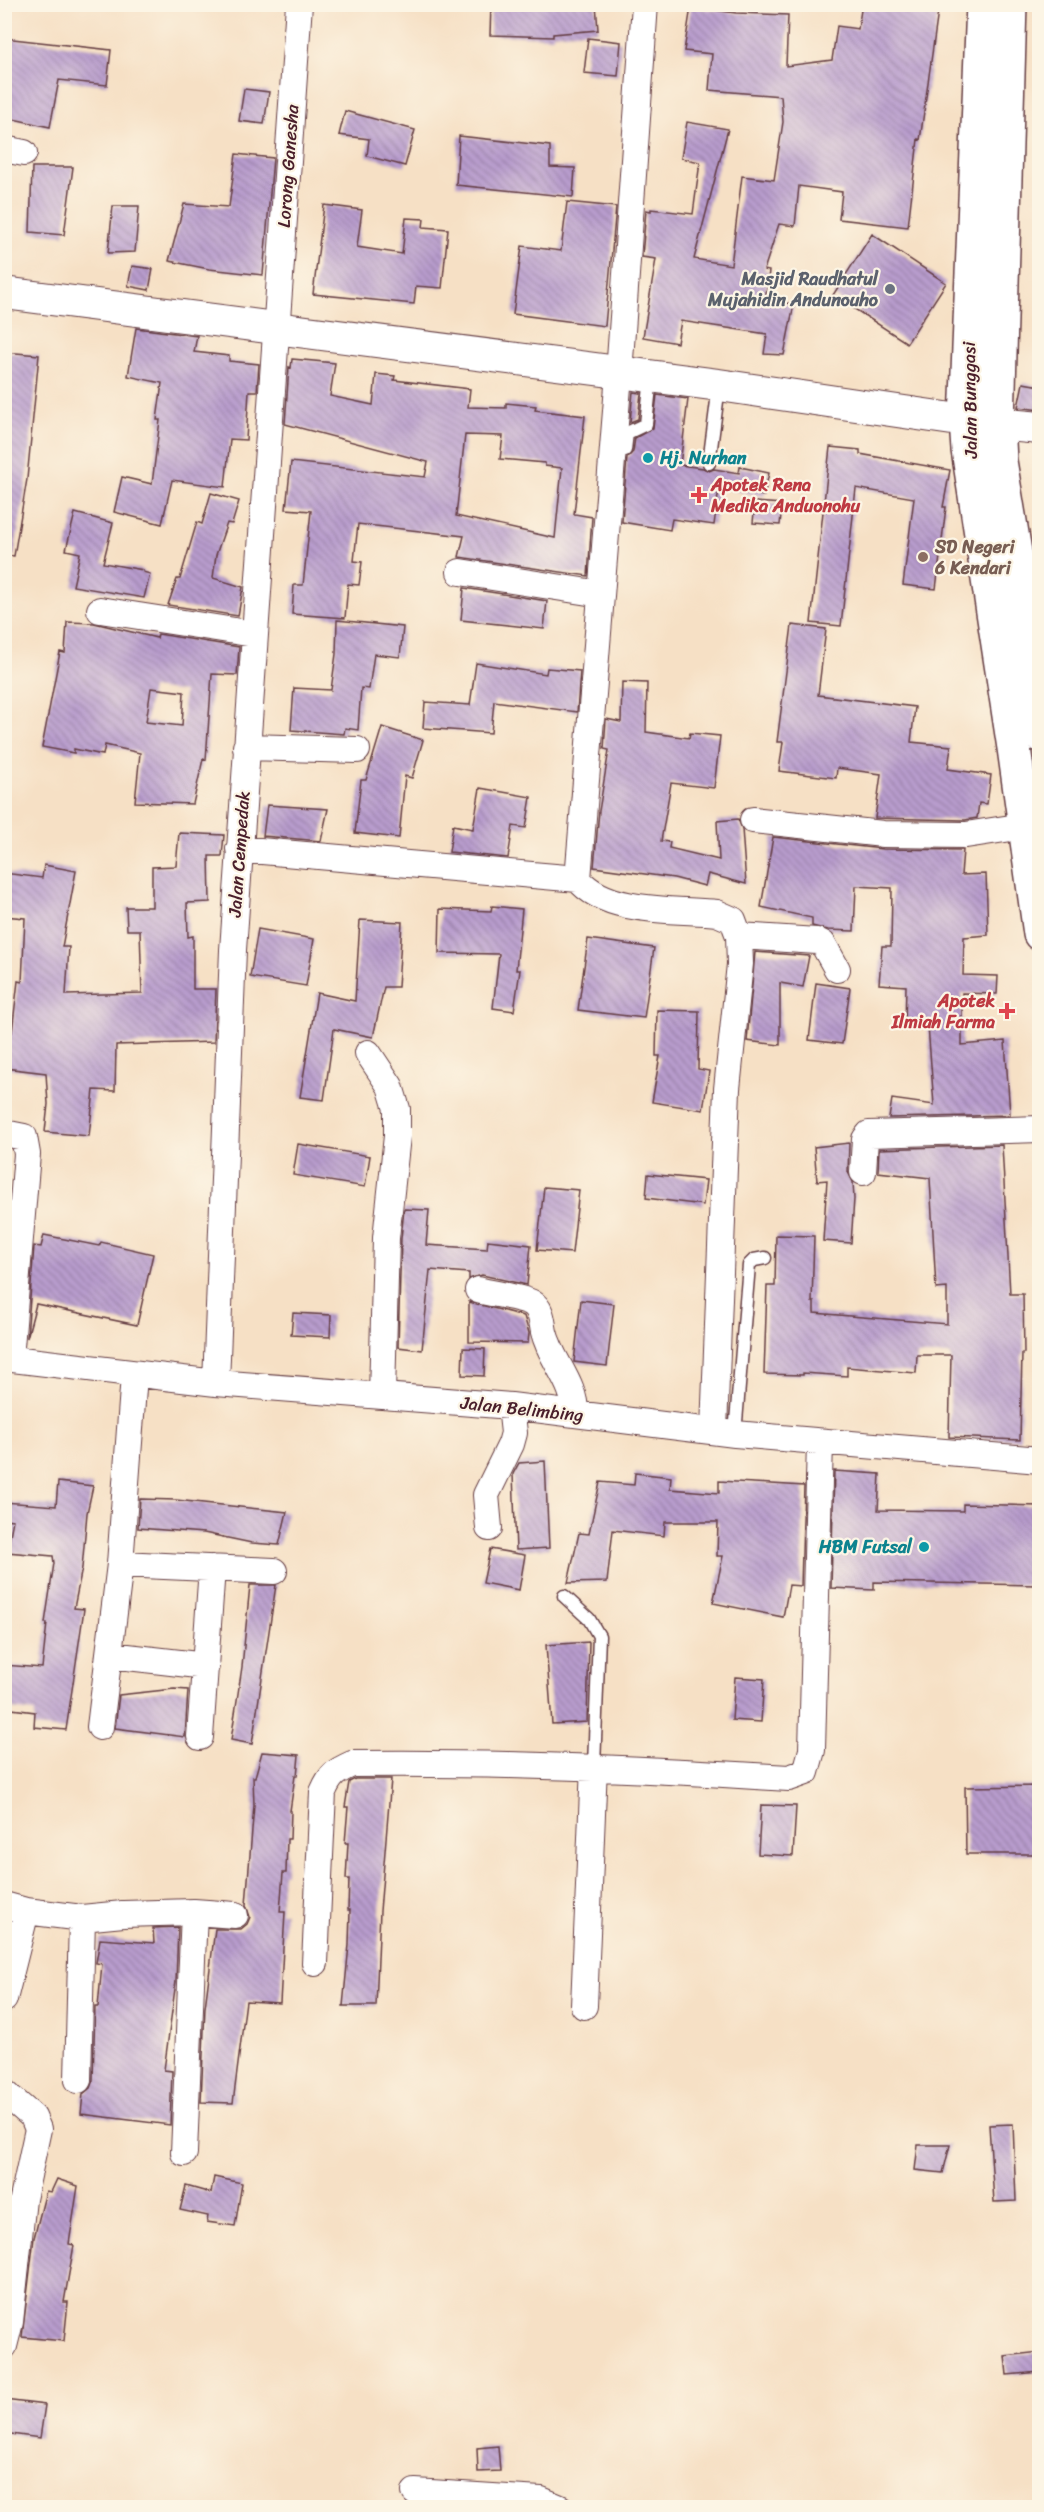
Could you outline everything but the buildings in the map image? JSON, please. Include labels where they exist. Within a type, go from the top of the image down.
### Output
[{"type":"highway","name":"Jalan Bunggasi","points":[[983,4],[982,422],[1000,461],[1017,564],[1040,735]]},
{"type":"highway","name":"Jalan Bunggasi","points":[[1010,4],[982,422],[968,450],[1039,918]]},
{"type":"street","name":"Lorong Ganesha","points":[[276,327],[299,4]]},
{"type":"street","points":[[578,879],[619,374],[645,4]]},
{"type":"street","points":[[4,293],[1040,428]]},
{"type":"street","name":"Jalan Cempedak","points":[[216,1383],[228,1043],[239,849],[276,327]]},
{"type":"street","points":[[460,572],[601,594]]},
{"type":"street","points":[[100,610],[254,634]]},
{"type":"street","points":[[246,747],[357,750]]},
{"type":"street","points":[[753,820],[884,834],[966,835],[1024,826]]},
{"type":"street","points":[[239,849],[578,879],[585,887],[606,900],[638,906],[717,913],[733,920],[739,936],[740,964],[727,1089],[725,1432]]},
{"type":"street","points":[[739,936],[817,941],[823,944],[837,969]]},
{"type":"street","points":[[369,1053],[390,1086],[397,1109],[397,1136],[386,1238],[382,1396]]},
{"type":"street","points":[[863,1172],[865,1139],[869,1134],[1040,1130]]},
{"type":"street","points":[[4,1133],[24,1137],[27,1154],[7,1359]]},
{"type":"street","points":[[478,1290],[529,1302],[539,1309],[546,1338],[574,1395],[575,1414]]},
{"type":"street","name":"Jalan Belimbing","points":[[7,1359],[134,1375],[511,1407],[820,1442],[1040,1460]]},
{"type":"street","points":[[100,1727],[111,1655],[120,1564],[134,1375]]},
{"type":"street","points":[[489,1528],[486,1495],[512,1444],[514,1433],[511,1407]]},
{"type":"street","points":[[315,1963],[323,1792],[329,1777],[337,1770],[352,1764],[468,1763],[594,1766],[789,1778],[806,1772],[812,1750],[820,1442]]},
{"type":"street","points":[[120,1564],[274,1571]]},
{"type":"street","points":[[200,1737],[212,1568]]},
{"type":"street","points":[[111,1655],[206,1666]]},
{"type":"street","points":[[584,2006],[594,1766]]},
{"type":"street","points":[[4,1999],[15,1908],[82,1918],[123,1914],[194,1912],[236,1915]]},
{"type":"street","points":[[184,2153],[194,1912]]},
{"type":"street","points":[[78,2080],[82,1918]]},
{"type":"street","points":[[4,2092],[33,2117],[38,2129],[23,2199],[10,2322],[4,2346]]},
{"type":"street","points":[[415,2492],[541,2500],[560,2508]]},
{"type":"lane","points":[[622,475],[627,433],[646,424],[652,376]]},
{"type":"lane","points":[[709,463],[719,385]]},
{"type":"lane","points":[[725,1432],[749,1265],[753,1260],[765,1258]]},
{"type":"lane","points":[[564,1596],[589,1619],[599,1636],[594,1766]]},
{"type":"place","name":"Masjid Raudhatul Mujahidin Andunouho","points":[[890,289]]},
{"type":"place","name":"Hj. Nurhan","points":[[648,458]]},
{"type":"place","name":"Apotek Rena Medika Anduonohu","points":[[699,495]]},
{"type":"place","name":"SD Negeri 6 Kendari","points":[[923,557]]},
{"type":"place","name":"Apotek Ilmiah Farma","points":[[1007,1011]]},
{"type":"place","name":"HBM Futsal","points":[[924,1547]]}]
